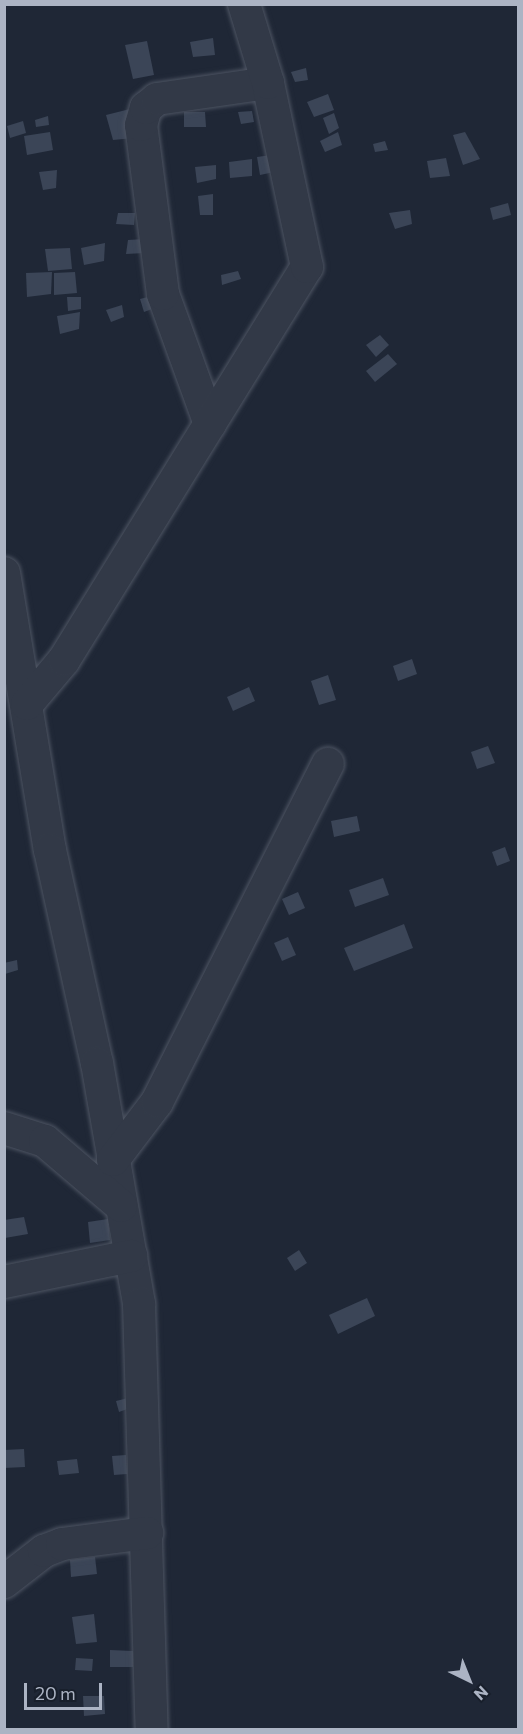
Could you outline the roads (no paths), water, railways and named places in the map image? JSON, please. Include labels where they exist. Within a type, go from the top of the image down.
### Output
[{"type":"street","points":[[27,704],[64,660],[307,267],[268,83],[244,4]]},
{"type":"street","points":[[210,424],[163,294],[141,125],[146,108],[157,99],[268,83]]},
{"type":"street","points":[[4,573],[50,850],[113,1160],[139,1304],[152,1730]]},
{"type":"street","points":[[113,1160],[162,1092],[328,764]]},
{"type":"street","points":[[4,1128],[45,1141],[121,1206]]},
{"type":"street","points":[[4,1281],[131,1256]]},
{"type":"street","points":[[4,1581],[44,1551],[62,1544],[147,1533]]}]
